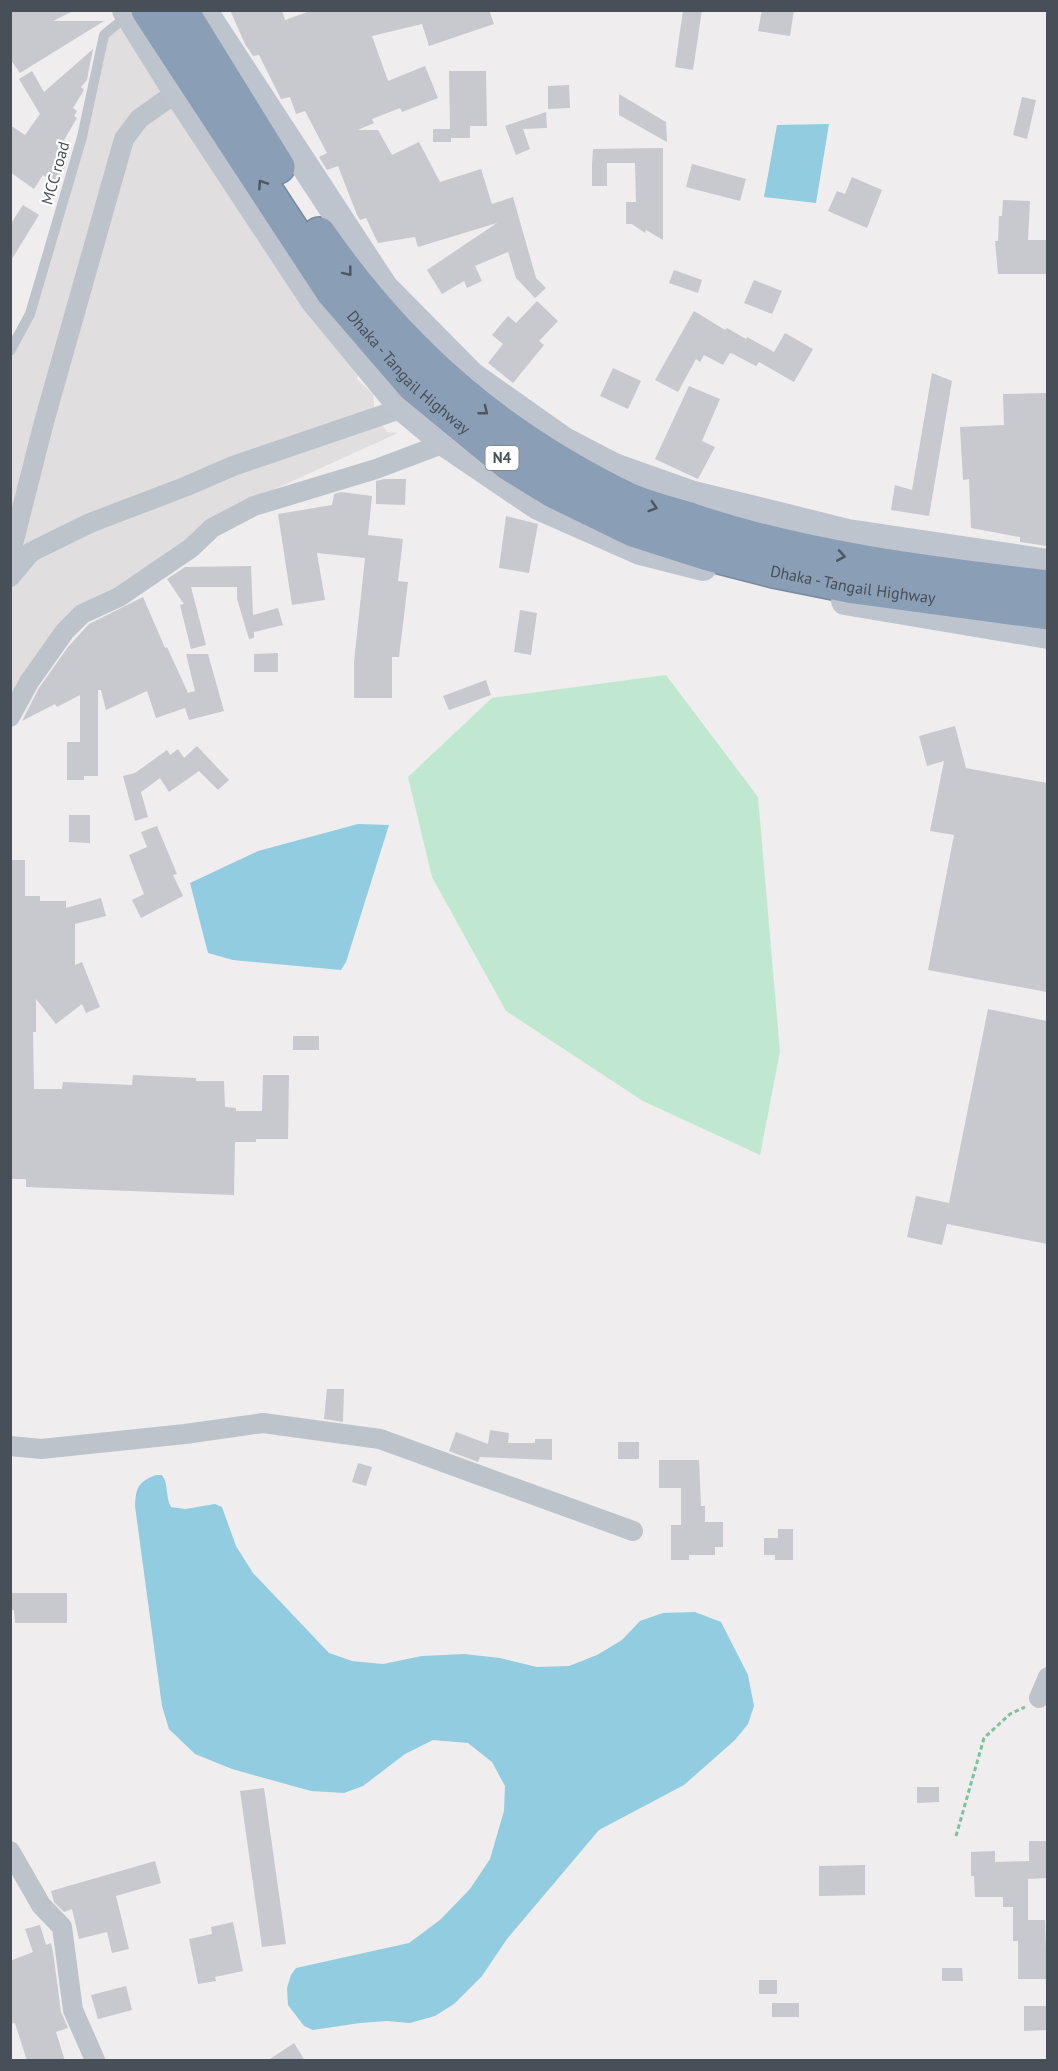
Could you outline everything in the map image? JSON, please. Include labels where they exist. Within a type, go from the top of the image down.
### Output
[{"type":"highway","name":"Dhaka - Tangail Highway","points":[[182,10],[320,236],[386,321],[445,380],[525,441],[630,500],[766,543],[970,578],[1047,587]]},
{"type":"highway","name":"Dhaka - Tangail Highway","points":[[134,11],[332,291],[413,385],[470,433],[527,475],[553,491],[633,530],[708,554],[774,571],[854,587],[1047,613]]},
{"type":"main road","points":[[203,10],[384,287],[472,376],[564,441],[614,467],[690,494],[848,533],[1047,563]]},
{"type":"main road","points":[[185,86],[314,300],[403,408],[445,443],[538,506],[640,552],[847,602],[1047,635]]},
{"type":"street","points":[[10,556],[44,422],[124,139],[139,118],[185,86]]},
{"type":"street","points":[[10,578],[31,552],[90,523],[233,466],[403,408]]},
{"type":"street","points":[[10,717],[29,682],[65,631],[82,614],[119,597],[191,548],[212,528],[254,506],[376,469],[445,443]]},
{"type":"street","points":[[10,1446],[41,1449],[186,1434],[263,1423],[380,1439],[633,1531]]},
{"type":"street","points":[[1040,1698],[1047,1677]]},
{"type":"street","points":[[10,1851],[41,1905],[62,1928],[73,2010],[95,2061]]},
{"type":"lane","name":"MCC road","points":[[10,351],[34,303],[82,136],[104,35],[134,11]]},
{"type":"path","points":[[956,1836],[984,1738],[1010,1714],[1040,1698]]},
{"type":"shaded area","points":[[123,22],[359,374],[357,379],[373,394],[375,416],[387,432],[398,433],[240,505],[188,546],[78,611],[11,706],[11,359],[34,316],[108,34]]},
{"type":"green space","points":[[666,675],[758,797],[780,1052],[760,1155],[643,1101],[506,1011],[432,877],[408,777],[492,698]]},
{"type":"water","points":[[829,124],[816,203],[764,197],[777,125]]},
{"type":"water","points":[[358,824],[389,825],[346,962],[341,970],[233,960],[208,953],[190,883],[258,851]]},
{"type":"water","points":[[156,1475],[162,1475],[164,1479],[171,1507],[185,1509],[215,1504],[222,1507],[236,1546],[253,1573],[329,1653],[352,1661],[383,1664],[422,1656],[464,1654],[500,1658],[537,1667],[569,1666],[597,1655],[622,1640],[640,1621],[663,1613],[695,1612],[721,1622],[748,1675],[754,1706],[748,1724],[735,1740],[684,1785],[599,1830],[507,1939],[482,1976],[454,2004],[435,2016],[410,2023],[387,2021],[313,2030],[304,2026],[288,2005],[287,1988],[296,1968],[409,1943],[440,1920],[470,1889],[490,1859],[504,1811],[505,1786],[492,1762],[468,1743],[433,1740],[405,1754],[363,1786],[344,1793],[311,1791],[232,1769],[195,1754],[169,1729],[162,1706],[135,1506],[139,1486]]},
{"type":"building","points":[[10,10],[75,10],[53,21],[104,21],[20,73],[10,59]]},
{"type":"building","points":[[230,10],[282,10],[285,20],[313,10],[489,10],[494,24],[429,46],[422,24],[372,36],[388,81],[425,66],[438,98],[402,112],[400,108],[372,119],[374,123],[358,130],[378,130],[392,155],[419,142],[440,182],[481,169],[492,204],[513,197],[536,278],[546,288],[535,298],[516,278],[508,252],[475,266],[482,281],[467,288],[464,281],[442,294],[427,270],[497,223],[418,247],[415,237],[378,243],[366,218],[360,220],[357,215],[338,166],[327,170],[319,157],[327,153],[305,111],[296,114],[290,97],[281,99],[259,55],[253,56],[245,44]]},
{"type":"building","points":[[683,10],[702,10],[693,70],[675,67]]},
{"type":"building","points":[[762,10],[794,10],[790,36],[758,31]]},
{"type":"building","points":[[93,49],[87,80],[81,87],[84,90],[73,108],[77,111],[74,116],[77,118],[64,140],[71,145],[61,158],[67,162],[66,166],[54,183],[43,175],[34,189],[10,172],[10,125],[25,135],[40,114],[19,79],[32,71],[44,92]]},
{"type":"building","points":[[449,71],[486,71],[487,126],[470,126],[470,138],[451,138],[451,142],[433,142],[433,129],[450,129]]},
{"type":"building","points":[[569,85],[570,108],[548,109],[548,86]]},
{"type":"building","points":[[619,94],[666,122],[667,142],[619,115]]},
{"type":"building","points":[[1022,97],[1036,100],[1027,139],[1013,135]]},
{"type":"building","points":[[546,112],[547,128],[523,129],[530,149],[516,155],[505,126]]},
{"type":"building","points":[[663,148],[663,240],[646,230],[645,233],[632,224],[626,224],[626,202],[636,202],[635,163],[607,163],[607,186],[592,186],[592,164],[593,149]]},
{"type":"building","points":[[692,164],[746,179],[740,201],[686,187]]},
{"type":"building","points":[[852,177],[882,190],[867,228],[828,211],[837,191],[845,194]]},
{"type":"building","points":[[1003,200],[1030,201],[1028,240],[1047,240],[1047,274],[998,274],[995,241],[998,241],[999,216],[1002,216]]},
{"type":"building","points":[[23,205],[39,215],[10,262],[10,225]]},
{"type":"building","points":[[674,270],[702,280],[698,293],[669,283]]},
{"type":"building","points":[[754,280],[782,291],[772,314],[744,303]]},
{"type":"building","points":[[537,301],[558,321],[539,341],[544,345],[513,383],[488,363],[503,344],[492,335],[508,316],[516,323]]},
{"type":"building","points":[[694,311],[725,330],[727,328],[774,352],[785,333],[813,349],[794,382],[759,362],[756,366],[730,353],[723,365],[704,355],[700,362],[696,359],[678,392],[655,380]]},
{"type":"building","points":[[613,368],[641,381],[628,409],[600,396]]},
{"type":"building","points":[[932,373],[952,381],[929,516],[891,510],[895,485],[912,490]]},
{"type":"building","points":[[689,386],[720,399],[702,441],[715,447],[698,479],[655,459]]},
{"type":"building","points":[[1047,393],[1047,546],[1020,542],[1020,537],[971,528],[969,479],[963,480],[960,427],[1004,425],[1003,394]]},
{"type":"building","points":[[406,479],[405,505],[376,504],[376,481]]},
{"type":"building","points":[[341,492],[372,496],[368,535],[403,539],[398,581],[408,582],[399,657],[392,657],[392,698],[354,698],[354,662],[365,558],[317,553],[325,600],[292,605],[278,514],[332,505],[334,494]]},
{"type":"building","points":[[506,516],[538,524],[529,573],[499,568]]},
{"type":"building","points":[[251,566],[253,615],[278,608],[283,625],[254,632],[254,638],[249,639],[237,599],[237,587],[191,587],[206,645],[191,649],[180,605],[184,604],[167,579],[185,567]]},
{"type":"building","points":[[143,597],[188,693],[195,691],[186,654],[208,654],[224,711],[189,720],[185,708],[156,718],[147,691],[106,710],[101,690],[98,690],[98,776],[84,776],[84,780],[67,780],[67,742],[80,742],[80,695],[57,707],[55,704],[22,721],[39,688],[68,647],[89,624]]},
{"type":"building","points":[[520,610],[537,613],[531,655],[514,652]]},
{"type":"building","points":[[278,653],[278,672],[254,672],[254,654]]},
{"type":"building","points":[[486,680],[491,695],[449,710],[443,696]]},
{"type":"building","points":[[955,726],[966,768],[1047,783],[1047,992],[928,970],[954,835],[930,831],[944,761],[927,766],[919,736]]},
{"type":"building","points":[[197,746],[229,780],[218,790],[199,771],[169,792],[160,778],[141,792],[148,817],[135,821],[123,776],[135,773],[167,750],[170,755],[178,749],[184,758]]},
{"type":"building","points":[[69,815],[90,815],[90,843],[69,842]]},
{"type":"building","points":[[157,826],[177,874],[173,875],[183,896],[141,918],[132,900],[144,894],[129,855],[147,847],[141,832]]},
{"type":"building","points":[[12,860],[25,860],[25,896],[40,896],[40,901],[66,901],[66,908],[101,898],[106,916],[75,924],[75,965],[82,962],[100,1007],[86,1013],[82,1004],[56,1024],[36,999],[36,1032],[33,1032],[34,1089],[62,1089],[63,1082],[132,1085],[133,1075],[196,1078],[196,1081],[224,1081],[225,1107],[236,1108],[236,1111],[262,1111],[263,1075],[289,1075],[288,1139],[256,1139],[256,1142],[235,1142],[234,1195],[26,1187],[26,1179],[10,1179]]},
{"type":"building","points":[[988,1009],[1047,1021],[1047,1244],[947,1224],[942,1245],[907,1237],[916,1196],[949,1203]]},
{"type":"building","points":[[293,1036],[319,1036],[319,1050],[293,1050]]},
{"type":"building","points":[[327,1389],[344,1389],[343,1422],[324,1419]]},
{"type":"building","points":[[490,1430],[509,1433],[508,1443],[535,1443],[535,1439],[552,1439],[552,1460],[480,1457],[478,1462],[449,1451],[456,1432],[488,1444]]},
{"type":"building","points":[[618,1442],[639,1442],[639,1459],[618,1459]]},
{"type":"building","points":[[659,1460],[699,1460],[701,1506],[705,1506],[705,1522],[723,1522],[723,1547],[715,1547],[715,1555],[689,1555],[689,1560],[671,1560],[671,1525],[681,1525],[681,1488],[659,1488]]},
{"type":"building","points":[[358,1463],[372,1467],[366,1486],[352,1482]]},
{"type":"building","points":[[778,1529],[793,1529],[793,1560],[775,1560],[775,1555],[764,1555],[764,1538],[778,1538]]},
{"type":"building","points":[[10,1593],[67,1593],[67,1623],[15,1623],[14,1610],[10,1610]]},
{"type":"building","points":[[917,1787],[939,1787],[939,1802],[917,1803]]},
{"type":"building","points":[[264,1788],[286,1944],[262,1947],[240,1791]]},
{"type":"building","points":[[1029,1841],[1047,1841],[1047,1878],[1028,1879],[1028,1920],[1045,1920],[1047,1979],[1018,1979],[1018,1941],[1013,1941],[1013,1907],[1003,1907],[1003,1897],[975,1897],[974,1876],[971,1876],[971,1852],[995,1851],[995,1862],[1029,1861]]},
{"type":"building","points":[[155,1861],[161,1883],[116,1896],[129,1949],[112,1953],[107,1932],[79,1939],[72,1909],[64,1912],[54,1902],[51,1891]]},
{"type":"building","points":[[865,1865],[865,1895],[819,1896],[819,1866]]},
{"type":"building","points":[[233,1922],[243,1971],[215,1977],[216,1981],[198,1984],[189,1939],[212,1934],[211,1927]]},
{"type":"building","points":[[40,1925],[46,1945],[51,1943],[61,2012],[68,2028],[56,2032],[65,2061],[27,2061],[15,2023],[10,2024],[10,1961],[33,1952],[25,1929]]},
{"type":"building","points":[[942,1968],[962,1968],[963,1981],[942,1981]]},
{"type":"building","points":[[759,1980],[777,1980],[777,1994],[759,1994]]},
{"type":"building","points":[[126,1986],[132,2010],[98,2019],[91,1995]]},
{"type":"building","points":[[772,2003],[799,2003],[799,2017],[772,2017]]},
{"type":"building","points":[[1024,2006],[1047,2006],[1047,2030],[1024,2031]]},
{"type":"building","points":[[294,2043],[305,2061],[267,2061]]}]
